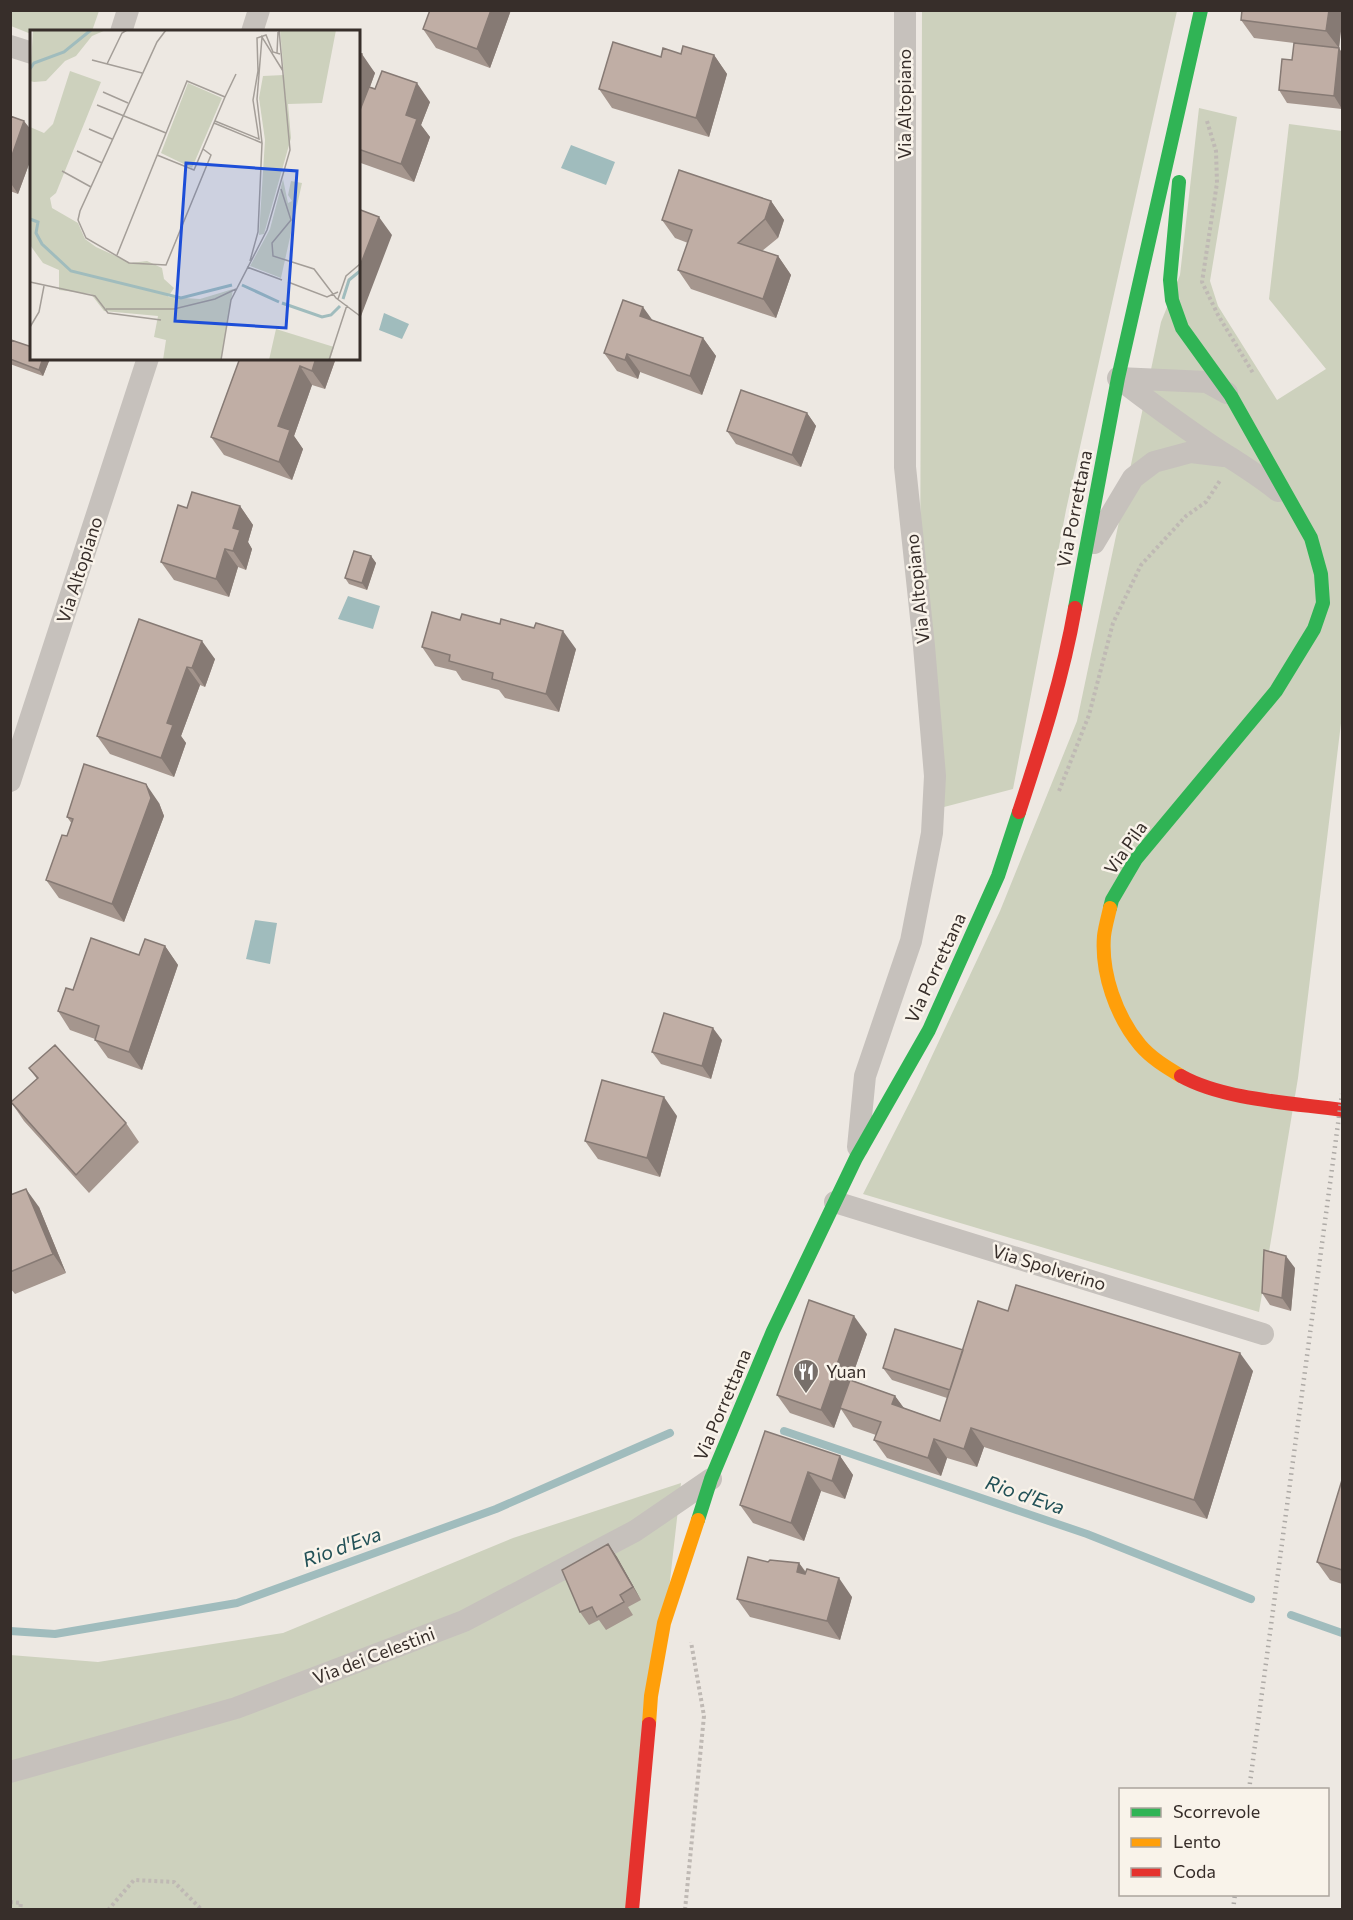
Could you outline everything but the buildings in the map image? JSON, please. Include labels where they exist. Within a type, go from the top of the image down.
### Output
[{"type":"main road","name":"Via Porrettana","points":[[632,1910],[651,1696],[662,1633],[672,1594],[711,1479],[773,1331],[856,1158],[929,1030],[998,876],[1043,739],[1068,648],[1118,378],[1201,10]]},
{"type":"main road","name":"Via Pila","points":[[1174,130],[1179,185],[1170,280],[1172,300],[1182,328],[1231,396],[1311,538],[1321,574],[1323,603],[1314,629],[1276,691],[1136,859],[1112,900],[1104,935],[1105,968],[1118,1010],[1140,1046],[1162,1065],[1194,1083],[1248,1096],[1342,1110]]},
{"type":"street","points":[[122,30],[129,10]]},
{"type":"street","points":[[253,30],[258,10]]},
{"type":"street","name":"Via Altopiano","points":[[856,1158],[865,1076],[911,941],[932,833],[935,776],[905,467],[905,10]]},
{"type":"street","points":[[10,46],[30,52]]},
{"type":"street","name":"Via Altopiano","points":[[10,782],[147,360]]},
{"type":"street","points":[[1118,378],[1207,382],[1231,396]]},
{"type":"street","points":[[1118,378],[1164,414],[1256,472],[1291,502]]},
{"type":"street","points":[[1082,565],[1132,478],[1154,462],[1191,453],[1229,457]]},
{"type":"street","name":"Via Spolverino","points":[[835,1202],[1263,1334]]},
{"type":"street","name":"Via dei Celestini","points":[[10,1772],[236,1708],[464,1621],[635,1531],[711,1479]]},
{"type":"path","points":[[1204,113],[1216,151],[1217,183],[1202,282],[1218,315],[1256,378]]},
{"type":"path","points":[[685,1910],[704,1716],[690,1634]]},
{"type":"path","points":[[108,1910],[134,1880],[174,1882],[202,1910]]},
{"type":"path","points":[[10,1902],[21,1903],[20,1910]]},
{"type":"green space","points":[[11,10],[99,11],[92,30],[30,30],[30,34],[11,26]]},
{"type":"green space","points":[[922,11],[1177,11],[1066,510],[1013,789],[944,807],[920,617]]},
{"type":"green space","points":[[1199,108],[1237,117],[1210,281],[1218,306],[1277,400],[1326,369],[1269,299],[1289,124],[1342,131],[1342,715],[1298,1078],[1259,1312],[863,1194],[916,1090],[1000,911],[1077,721],[1161,322],[1180,275]]},
{"type":"green space","points":[[681,1483],[633,1909],[11,1909],[10,1655],[98,1662],[283,1633],[513,1538]]},
{"type":"water","points":[[571,145],[615,162],[606,185],[561,168]]},
{"type":"water","points":[[384,313],[409,324],[402,339],[379,330]]},
{"type":"water","points":[[348,596],[380,606],[373,629],[338,619]]},
{"type":"water","points":[[255,920],[277,923],[270,964],[246,959]]},
{"type":"waterway","name":"Rio d'Eva","points":[[784,1431],[1087,1534],[1251,1599]]},
{"type":"waterway","name":"Rio d'Eva","points":[[10,1631],[55,1634],[237,1603],[496,1509],[670,1433]]},
{"type":"waterway","name":"Rio d'Eva","points":[[1291,1615],[1342,1633]]},
{"type":"railway","points":[[1249,1788],[1342,1094]]},
{"type":"railway","points":[[1233,1910],[1235,1896]]},
{"type":"traffic: fast","points":[[1075,608],[1118,378],[1201,10]]},
{"type":"traffic: fast","points":[[1110,908],[1112,900],[1136,859],[1276,691],[1314,629],[1323,603],[1321,574],[1311,538],[1231,396],[1182,328],[1172,300],[1170,280],[1179,182]]},
{"type":"traffic: fast","points":[[698,1520],[711,1479],[773,1331],[856,1158],[929,1030],[998,876],[1019,812]]},
{"type":"traffic: slow","points":[[1110,908],[1104,933],[1105,965],[1117,1008],[1131,1034],[1144,1050],[1181,1076]]},
{"type":"traffic: slow","points":[[649,1724],[651,1696],[664,1623],[698,1520]]},
{"type":"traffic: jam","points":[[1019,812],[1058,685],[1075,608]]},
{"type":"traffic: jam","points":[[1181,1076],[1198,1084],[1238,1095],[1342,1110]]},
{"type":"traffic: jam","points":[[632,1910],[649,1724]]},
{"type":"place","name":"Yuan","points":[[806,1395]]}]
